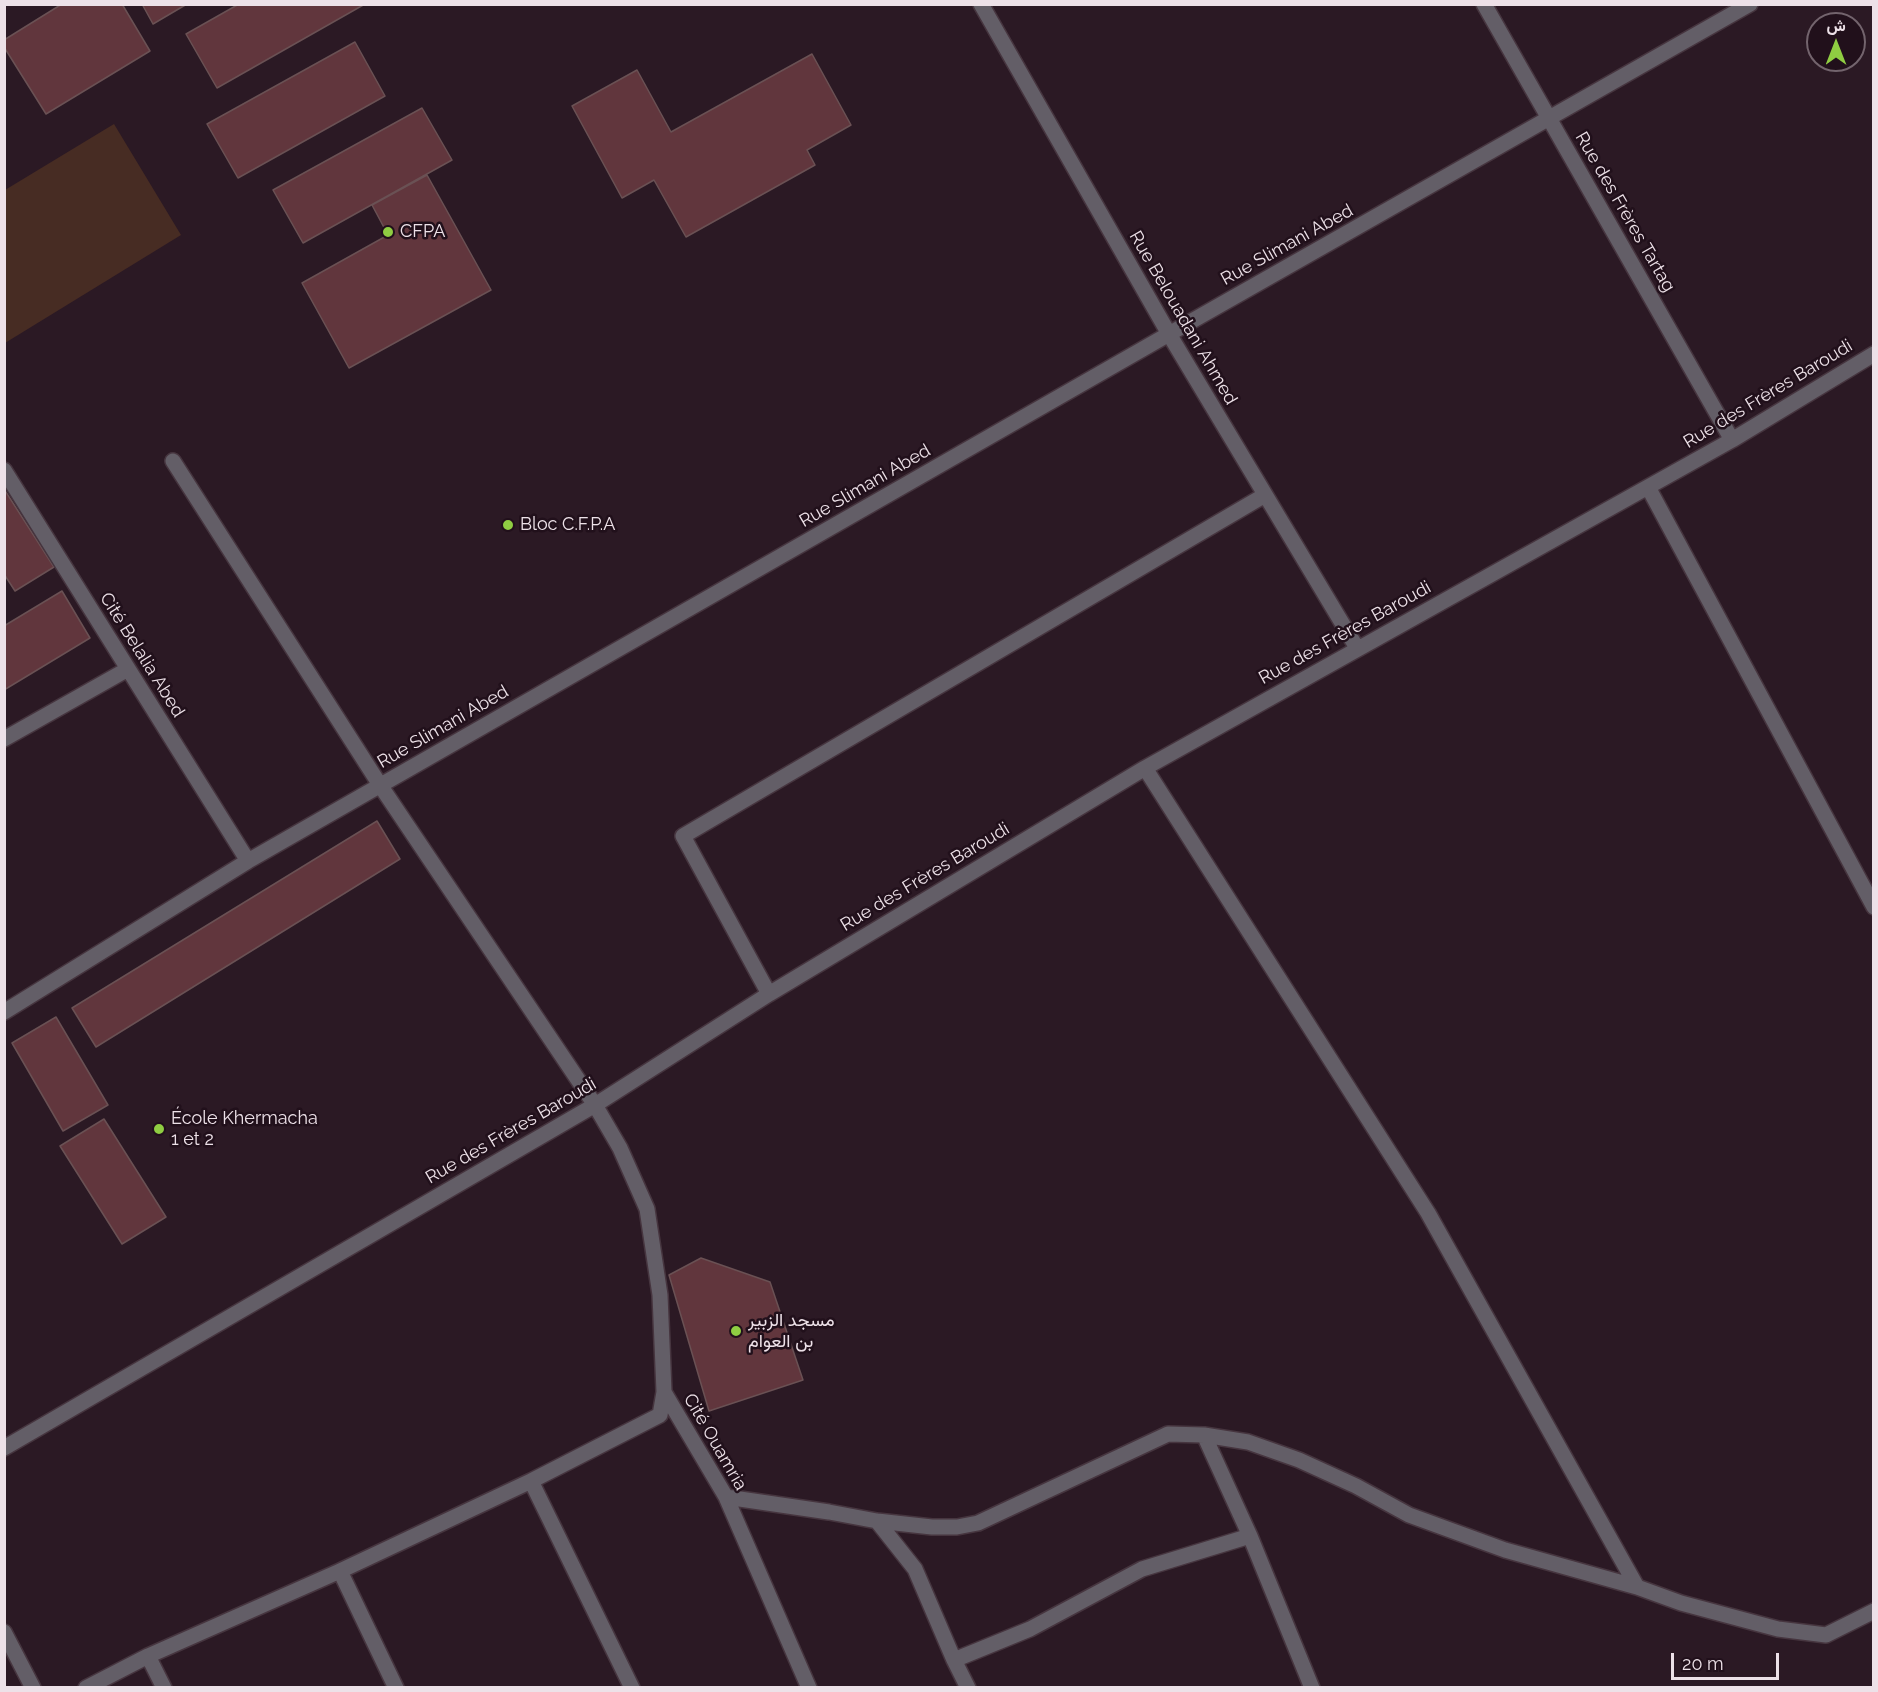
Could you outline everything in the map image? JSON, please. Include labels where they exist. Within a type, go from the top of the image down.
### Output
[{"type":"street","name":"Rue Belouadani Ahmed","points":[[981,4],[1169,334],[1357,648]]},
{"type":"street","name":"Rue des Frères Tartag","points":[[1484,4],[1732,440]]},
{"type":"street","name":"Rue Slimani Abed","points":[[4,1012],[248,861],[381,784],[1750,4]]},
{"type":"street","name":"Rue des Frères Baroudi","points":[[4,1448],[595,1105],[768,994],[1145,768],[1732,440],[1874,354]]},
{"type":"street","name":"Cité Ouamria","points":[[173,461],[381,784],[595,1105],[620,1148],[647,1209],[660,1295],[664,1392],[726,1497],[809,1688]]},
{"type":"street","name":"Cité Belalia Abed","points":[[4,470],[248,861]]},
{"type":"street","points":[[1648,487],[1874,907]]},
{"type":"street","points":[[768,994],[683,836],[1265,495]]},
{"type":"street","points":[[4,739],[128,669]]},
{"type":"street","points":[[1145,768],[1428,1213],[1637,1587]]},
{"type":"street","points":[[87,1688],[148,1656],[531,1481],[660,1415],[664,1392]]},
{"type":"street","points":[[726,1497],[877,1521],[932,1527],[957,1527],[978,1523],[1168,1434],[1204,1435],[1248,1442],[1299,1460],[1356,1486],[1408,1515],[1493,1546],[1637,1587],[1720,1614],[1778,1629],[1826,1635],[1874,1611]]},
{"type":"street","points":[[1204,1435],[1250,1536],[1312,1688]]},
{"type":"street","points":[[531,1481],[632,1688]]},
{"type":"street","points":[[877,1521],[915,1569],[968,1688]]},
{"type":"street","points":[[954,1660],[1030,1629],[1142,1569],[1250,1536]]},
{"type":"street","points":[[340,1570],[396,1688]]},
{"type":"street","points":[[4,1632],[33,1688]]},
{"type":"street","points":[[148,1656],[164,1688]]},
{"type":"shaded area","points":[[114,124],[181,235],[5,343],[5,190]]},
{"type":"building","points":[[62,4],[122,4],[150,51],[46,114],[4,47],[4,40]]},
{"type":"building","points":[[142,4],[187,4],[153,24]]},
{"type":"building","points":[[239,4],[365,4],[217,88],[186,34]]},
{"type":"building","points":[[355,42],[385,96],[238,178],[207,124]]},
{"type":"building","points":[[812,54],[851,125],[807,150],[815,165],[686,237],[654,180],[622,198],[572,106],[637,70],[671,132]]},
{"type":"building","points":[[422,108],[452,160],[303,243],[273,190]]},
{"type":"building","points":[[427,175],[491,290],[349,368],[302,283],[388,235],[372,205]]},
{"type":"building","points":[[4,489],[54,567],[15,591],[4,574]]},
{"type":"building","points":[[62,591],[90,638],[4,690],[4,626]]},
{"type":"building","points":[[377,821],[400,859],[96,1047],[72,1008]]},
{"type":"building","points":[[56,1017],[108,1105],[63,1131],[12,1043]]},
{"type":"building","points":[[104,1119],[166,1217],[122,1244],[60,1146]]},
{"type":"building","name":"مسجد الزبير بن العوام","points":[[701,1258],[770,1282],[803,1380],[709,1411],[669,1275]]},
{"type":"place","name":"CFPA","points":[[388,232]]},
{"type":"place","name":"Bloc C.F.P.A","points":[[508,525]]},
{"type":"place","name":"École Khermacha 1 et 2","points":[[159,1129]]},
{"type":"place","name":"مسجد الزبير بن العوام","points":[[736,1331]]}]
